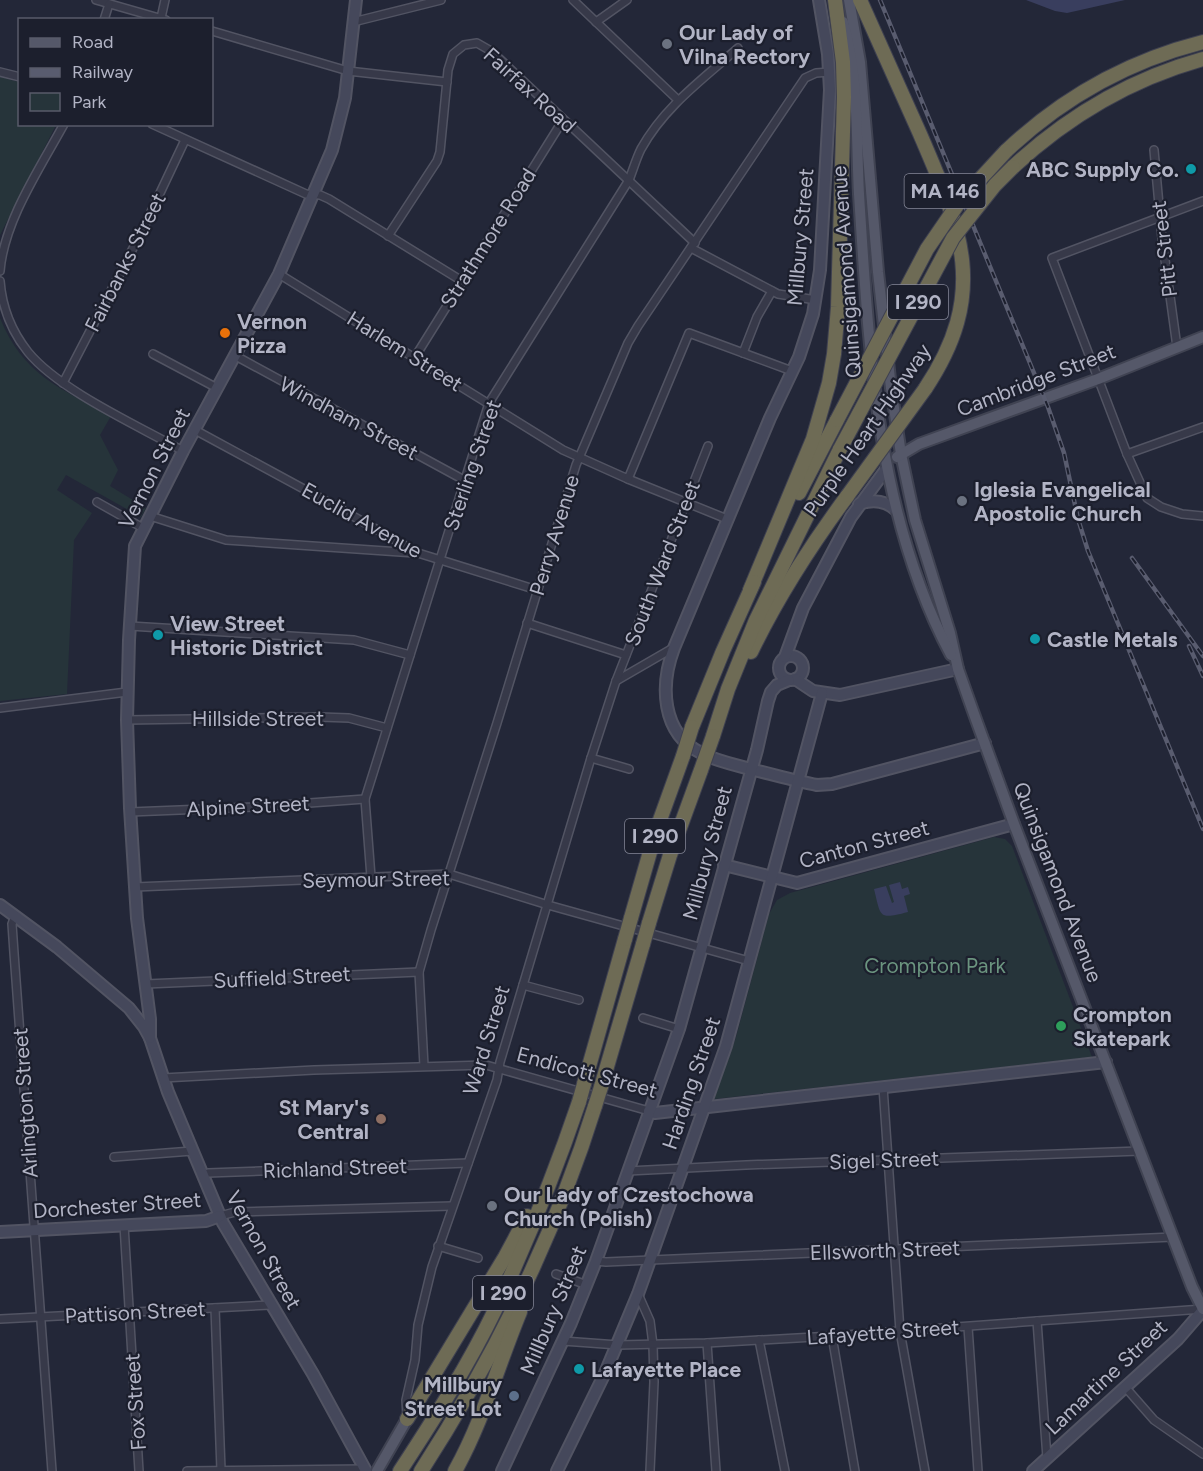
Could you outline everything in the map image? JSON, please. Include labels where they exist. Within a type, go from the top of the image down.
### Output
[{"type":"highway","name":"Purple Heart Highway","points":[[712,736],[769,615],[803,558],[939,368],[957,326],[964,291],[962,249],[947,195],[860,0]]},
{"type":"highway","name":"Purple Heart Highway","points":[[750,590],[813,439],[829,383],[838,307],[844,97],[843,62],[835,2]]},
{"type":"highway","name":"I 290","points":[[400,1471],[439,1410],[494,1311],[545,1195],[579,1102],[656,831],[692,727],[750,590],[927,249],[960,201],[1006,151],[1044,118],[1095,85],[1158,56],[1203,42]]},
{"type":"highway","name":"I 290","points":[[421,1471],[478,1375],[544,1246],[595,1106],[649,923],[700,770],[728,689],[756,620],[840,449],[953,238],[980,202],[1013,167],[1034,148],[1093,105],[1151,77],[1203,59]]},
{"type":"highway","points":[[407,1419],[525,1222],[579,1102]]},
{"type":"highway","points":[[455,1471],[480,1421],[544,1246]]},
{"type":"main road","name":"Vernon Street","points":[[356,0],[341,122],[332,150],[279,274],[183,451],[135,546],[127,720],[135,887],[150,1019],[150,1038],[163,1078],[220,1216],[270,1305],[313,1374],[365,1470]]},
{"type":"main road","name":"Millbury Street","points":[[502,1471],[587,1285],[679,1029],[751,769],[703,754],[688,744],[670,718],[665,697],[666,672],[727,519],[805,342],[816,300],[821,256],[830,72],[819,0]]},
{"type":"main road","name":"Quinsigamond Avenue","points":[[849,0],[861,62],[879,283],[901,454],[915,520],[950,633],[958,669]]},
{"type":"main road","name":"Quinsigamond Avenue","points":[[835,2],[844,23],[852,74],[869,338],[887,468],[896,510],[929,609],[958,669],[1014,824],[1173,1237],[1203,1309]]},
{"type":"main road","name":"Cambridge Street","points":[[887,468],[901,454],[919,444],[1098,379],[1203,337]]},
{"type":"main road","points":[[887,468],[860,504],[806,603],[779,669],[782,675],[813,691],[835,695],[851,694],[958,669]]},
{"type":"main road","points":[[860,504],[877,501],[896,510]]},
{"type":"main road","points":[[796,628],[798,657]]},
{"type":"main road","points":[[785,657],[792,655],[798,657],[822,693]]},
{"type":"main road","points":[[804,669],[801,675],[777,685],[771,692],[751,769],[799,782],[817,785],[832,784],[985,743]]},
{"type":"main road","name":"Harding Street","points":[[557,1471],[618,1345],[726,1046],[822,693]]},
{"type":"main road","name":"Canton Street","points":[[724,865],[797,883],[1014,824]]},
{"type":"main road","points":[[0,906],[57,947],[129,1008],[150,1038]]},
{"type":"main road","points":[[129,1008],[141,998],[146,984]]},
{"type":"main road","name":"Endicott Street","points":[[649,1111],[656,1113],[1106,1062]]},
{"type":"main road","name":"Dorchester Street","points":[[0,1232],[206,1221],[220,1216]]},
{"type":"main road","name":"Lamartine Street","points":[[1033,1471],[1178,1339],[1203,1309]]},
{"type":"main road","name":"Ward Street","points":[[377,1471],[407,1419]]},
{"type":"street","points":[[96,0],[161,18]]},
{"type":"street","points":[[164,18],[165,0]]},
{"type":"street","points":[[353,22],[441,0]]},
{"type":"street","points":[[573,0],[678,100]]},
{"type":"street","points":[[596,22],[627,0]]},
{"type":"street","points":[[105,18],[109,3]]},
{"type":"street","points":[[213,32],[348,70],[447,82]]},
{"type":"street","name":"Fairfax Road","points":[[388,236],[437,161],[451,58],[455,51],[471,43],[480,44],[504,63],[629,180],[693,246],[772,291],[816,300]]},
{"type":"street","name":"Sterling Street","points":[[371,877],[365,799],[489,403],[629,180],[641,150],[661,120],[678,100],[738,48]]},
{"type":"street","points":[[0,72],[18,76]]},
{"type":"street","name":"Perry Avenue","points":[[424,1066],[419,972],[578,458],[628,343],[805,78],[816,73],[830,72]]},
{"type":"street","name":"Strathmore Road","points":[[415,357],[563,120]]},
{"type":"street","points":[[0,271],[9,228],[63,126]]},
{"type":"street","points":[[156,126],[306,194],[320,195],[329,199],[462,281]]},
{"type":"street","name":"Fairbanks Street","points":[[63,383],[143,229],[185,140]]},
{"type":"street","name":"Pitt Street","points":[[1154,150],[1176,348]]},
{"type":"street","points":[[1203,201],[1052,258],[1126,454],[1148,498],[1161,507],[1182,514],[1203,516]]},
{"type":"street","name":"Harlem Street","points":[[279,274],[578,458],[727,519]]},
{"type":"street","points":[[0,281],[5,308],[19,339],[35,359],[63,383],[183,451]]},
{"type":"street","points":[[743,353],[757,317],[772,291]]},
{"type":"street","points":[[628,479],[688,333],[792,371]]},
{"type":"street","points":[[153,354],[217,388]]},
{"type":"street","name":"Windham Street","points":[[234,356],[464,480]]},
{"type":"street","points":[[1126,454],[1203,427]]},
{"type":"street","name":"Euclid Avenue","points":[[195,430],[418,553],[440,562],[537,590]]},
{"type":"street","name":"South Ward Street","points":[[616,681],[708,446]]},
{"type":"street","points":[[97,502],[143,528]]},
{"type":"street","points":[[150,516],[226,540],[418,553]]},
{"type":"street","points":[[527,623],[626,655]]},
{"type":"street","points":[[130,626],[354,640],[410,655]]},
{"type":"street","points":[[616,681],[674,648]]},
{"type":"street","name":"Ward Street","points":[[407,1419],[406,1400],[415,1360],[420,1317],[438,1246],[496,1080],[616,681]]},
{"type":"street","points":[[0,708],[127,692]]},
{"type":"street","name":"Hillside Street","points":[[127,720],[320,717],[349,718],[387,728]]},
{"type":"street","points":[[591,758],[629,769]]},
{"type":"street","name":"Alpine Street","points":[[130,812],[254,807],[365,799]]},
{"type":"street","name":"Seymour Street","points":[[135,887],[449,874],[548,905],[749,961]]},
{"type":"street","name":"Arlington Street","points":[[15,916],[12,924],[52,1471]]},
{"type":"street","name":"Suffield Street","points":[[146,984],[419,972]]},
{"type":"street","points":[[523,985],[579,1000]]},
{"type":"street","points":[[643,1018],[679,1029]]},
{"type":"street","name":"Endicott Street","points":[[163,1078],[478,1065],[498,1068],[649,1111]]},
{"type":"street","points":[[883,1087],[900,1331],[925,1471]]},
{"type":"street","points":[[114,1157],[192,1151]]},
{"type":"street","name":"Sigel Street","points":[[628,1171],[888,1159],[1140,1151]]},
{"type":"street","name":"Richland Street","points":[[202,1175],[468,1163]]},
{"type":"street","name":"Dorchester Street","points":[[220,1216],[235,1212],[452,1206]]},
{"type":"street","name":"Fox Street","points":[[124,1225],[139,1471]]},
{"type":"street","name":"Ellsworth Street","points":[[596,1261],[1031,1245],[1173,1237]]},
{"type":"street","points":[[438,1246],[478,1258]]},
{"type":"street","points":[[556,1274],[587,1285]]},
{"type":"street","points":[[638,1294],[650,1321],[653,1345],[654,1382],[650,1471]]},
{"type":"street","name":"Pattison Street","points":[[0,1319],[270,1305]]},
{"type":"street","points":[[215,1308],[221,1470]]},
{"type":"street","name":"Lafayette Street","points":[[563,1341],[618,1345],[707,1343],[1203,1309]]},
{"type":"street","points":[[1037,1321],[1047,1458]]},
{"type":"street","points":[[968,1326],[978,1471]]},
{"type":"street","points":[[832,1336],[855,1471]]},
{"type":"street","points":[[759,1340],[785,1471]]},
{"type":"street","points":[[707,1343],[716,1471]]},
{"type":"street","points":[[1126,1388],[1155,1419],[1203,1455]]},
{"type":"street","points":[[187,1471],[365,1470]]},
{"type":"green space","points":[[0,77],[18,82],[18,126],[55,126],[0,235]]},
{"type":"green space","points":[[0,318],[9,337],[32,367],[60,388],[111,416],[100,435],[118,470],[110,486],[146,508],[141,517],[66,475],[57,490],[92,513],[74,540],[67,694],[0,701]]},
{"type":"green space","name":"Crompton Park","points":[[994,837],[1005,839],[1012,846],[1092,1057],[714,1099],[736,1037],[769,914],[777,900],[790,893]]},
{"type":"water","points":[[1026,0],[1125,0],[1067,13]]},
{"type":"water","points":[[900,882],[902,889],[908,887],[910,894],[904,896],[908,912],[886,916],[880,911],[874,889],[886,886],[892,903],[894,902],[889,885]]},
{"type":"railway","points":[[880,0],[1048,407],[1064,453],[1078,519],[1088,551],[1203,829]]},
{"type":"railway","points":[[1132,558],[1203,656]]},
{"type":"railway","points":[[1189,646],[1203,676]]},
{"type":"place","name":"Our Lady of Vilna Rectory","points":[[667,44]]},
{"type":"place","name":"ABC Supply Co.","points":[[1191,169]]},
{"type":"place","name":"Vernon Pizza","points":[[225,333]]},
{"type":"place","name":"Iglesia Evangelical Apostolic Church","points":[[962,501]]},
{"type":"place","name":"View Street Historic District","points":[[158,635]]},
{"type":"place","name":"Castle Metals","points":[[1035,639]]},
{"type":"place","name":"Crompton Skatepark","points":[[1061,1026]]},
{"type":"place","name":"St Mary's Central","points":[[381,1119]]},
{"type":"place","name":"Our Lady of Czestochowa Church (Polish)","points":[[492,1206]]},
{"type":"place","name":"Lafayette Place","points":[[579,1369]]},
{"type":"place","name":"Millbury Street Lot","points":[[514,1396]]}]
